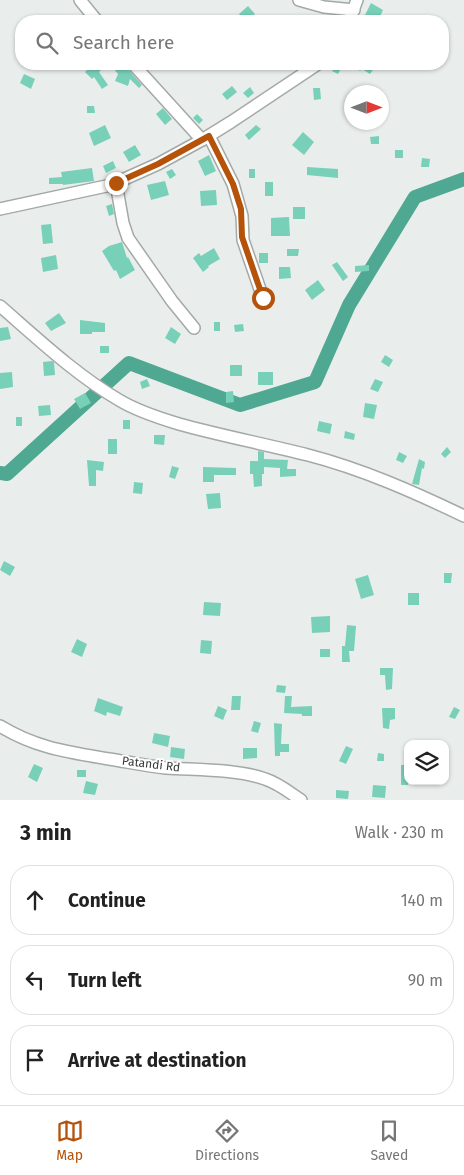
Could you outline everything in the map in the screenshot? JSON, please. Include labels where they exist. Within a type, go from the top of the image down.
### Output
[{"type":"street","points":[[80,0],[92,15]]},
{"type":"street","points":[[299,0],[324,7],[356,5]]},
{"type":"street","points":[[139,70],[206,138],[236,192],[242,216],[242,237],[263,298]]},
{"type":"street","points":[[0,208],[116,183],[158,164],[206,138],[309,70]]},
{"type":"street","points":[[116,183],[123,223],[128,238],[172,301],[194,328]]},
{"type":"street","points":[[0,306],[66,362],[120,401],[156,417],[199,430],[311,456],[364,473],[427,498],[464,516]]},
{"type":"street","name":"Patandi Rd","points":[[0,726],[40,746],[56,750],[146,765],[191,768],[264,778],[279,785],[301,800]]},
{"type":"building","points":[[371,3],[383,10],[381,15],[365,15]]},
{"type":"building","points":[[248,6],[255,14],[240,15]]},
{"type":"building","points":[[87,70],[101,70],[99,72],[108,85],[102,89],[94,77],[92,79],[85,72]]},
{"type":"building","points":[[115,70],[129,70],[142,85],[139,88],[130,79],[128,86],[115,81],[118,74]]},
{"type":"building","points":[[333,70],[340,70],[338,74]]},
{"type":"building","points":[[364,70],[373,70],[370,74]]},
{"type":"building","points":[[24,74],[35,79],[31,89],[20,83]]},
{"type":"building","points":[[232,86],[237,92],[227,100],[222,94]]},
{"type":"building","points":[[250,87],[254,93],[248,98],[243,93]]},
{"type":"building","points":[[313,88],[320,88],[321,99],[314,100]]},
{"type":"building","points":[[87,106],[94,106],[95,113],[87,113]]},
{"type":"building","points":[[163,108],[172,119],[165,125],[156,114]]},
{"type":"building","points":[[197,114],[203,120],[199,124],[193,118]]},
{"type":"building","points":[[105,125],[111,138],[94,146],[89,133]]},
{"type":"building","points":[[256,125],[261,129],[249,140],[245,135]]},
{"type":"building","points":[[303,132],[314,142],[304,155],[292,145]]},
{"type":"building","points":[[379,136],[379,144],[371,144],[370,137]]},
{"type":"building","points":[[135,145],[141,155],[129,162],[123,152]]},
{"type":"building","points":[[395,150],[403,150],[403,158],[395,158]]},
{"type":"building","points":[[209,155],[216,171],[205,176],[198,161]]},
{"type":"building","points":[[422,158],[430,159],[429,167],[421,167]]},
{"type":"building","points":[[113,161],[116,168],[106,173],[103,166]]},
{"type":"building","points":[[307,167],[338,169],[338,178],[307,175]]},
{"type":"building","points":[[92,168],[94,181],[63,185],[49,184],[49,178],[62,177],[61,172]]},
{"type":"building","points":[[172,169],[176,175],[170,179],[166,172]]},
{"type":"building","points":[[249,169],[255,169],[255,178],[249,178]]},
{"type":"building","points":[[165,181],[169,195],[151,200],[147,185]]},
{"type":"building","points":[[265,182],[273,182],[273,196],[265,196]]},
{"type":"building","points":[[216,190],[217,205],[201,206],[200,191]]},
{"type":"building","points":[[112,204],[114,214],[109,216],[106,206]]},
{"type":"building","points":[[293,207],[305,207],[305,219],[293,219]]},
{"type":"building","points":[[289,217],[290,236],[271,236],[271,218]]},
{"type":"building","points":[[51,224],[53,243],[43,244],[41,225]]},
{"type":"building","points":[[122,242],[127,258],[135,270],[120,279],[116,270],[114,271],[102,251],[109,246]]},
{"type":"building","points":[[214,248],[220,259],[208,266],[203,272],[193,258],[199,253],[201,256]]},
{"type":"building","points":[[287,249],[299,249],[298,256],[287,256]]},
{"type":"building","points":[[259,253],[268,253],[268,263],[259,263]]},
{"type":"building","points":[[56,255],[58,269],[43,272],[41,258]]},
{"type":"building","points":[[337,262],[348,277],[343,281],[332,265]]},
{"type":"building","points":[[369,265],[369,271],[355,272],[355,266]]},
{"type":"building","points":[[279,267],[290,267],[291,278],[279,279]]},
{"type":"building","points":[[318,280],[325,290],[312,300],[305,290]]},
{"type":"building","points":[[59,313],[66,323],[51,331],[45,323]]},
{"type":"building","points":[[80,320],[105,323],[105,332],[80,334]]},
{"type":"building","points":[[214,322],[220,322],[220,331],[214,331]]},
{"type":"building","points":[[243,324],[244,331],[235,332],[234,325]]},
{"type":"building","points":[[8,327],[11,339],[0,341],[0,328]]},
{"type":"building","points":[[171,327],[181,334],[175,344],[165,338]]},
{"type":"building","points":[[100,346],[109,346],[109,353],[100,353]]},
{"type":"building","points":[[385,355],[393,360],[389,367],[381,362]]},
{"type":"building","points":[[43,362],[54,362],[55,375],[44,376]]},
{"type":"building","points":[[230,365],[242,365],[242,376],[230,376]]},
{"type":"building","points":[[12,372],[13,387],[0,389],[0,373]]},
{"type":"building","points":[[258,372],[273,372],[273,385],[258,385]]},
{"type":"building","points":[[147,379],[150,386],[142,389],[140,382]]},
{"type":"building","points":[[375,379],[383,382],[378,392],[370,389]]},
{"type":"building","points":[[233,391],[234,402],[226,403],[226,392]]},
{"type":"building","points":[[85,393],[91,403],[80,409],[74,399]]},
{"type":"building","points":[[365,403],[377,405],[374,419],[363,417]]},
{"type":"building","points":[[50,405],[51,415],[39,416],[38,406]]},
{"type":"building","points":[[16,417],[22,417],[22,426],[16,426]]},
{"type":"building","points":[[123,420],[130,420],[130,429],[123,429]]},
{"type":"building","points":[[319,421],[332,424],[330,434],[317,431]]},
{"type":"building","points":[[345,431],[355,434],[354,440],[344,438]]},
{"type":"building","points":[[154,435],[165,435],[164,445],[154,444]]},
{"type":"building","points":[[108,439],[117,439],[117,454],[108,454]]},
{"type":"building","points":[[447,447],[451,452],[445,458],[441,454]]},
{"type":"building","points":[[258,451],[264,452],[264,459],[288,460],[287,469],[296,469],[296,476],[280,477],[280,468],[264,467],[262,486],[254,487],[253,474],[250,474],[250,461],[258,461]]},
{"type":"building","points":[[399,452],[407,456],[403,463],[396,460]]},
{"type":"building","points":[[419,459],[425,462],[419,485],[412,484]]},
{"type":"building","points":[[87,460],[104,462],[103,471],[96,470],[96,486],[89,486]]},
{"type":"building","points":[[172,466],[179,468],[175,479],[169,477]]},
{"type":"building","points":[[203,467],[236,468],[236,475],[214,475],[214,482],[203,482]]},
{"type":"building","points":[[134,482],[143,483],[142,494],[133,493]]},
{"type":"building","points":[[220,493],[221,508],[208,509],[206,494]]},
{"type":"building","points":[[4,561],[15,567],[10,576],[0,570]]},
{"type":"building","points":[[444,573],[452,573],[451,583],[444,583]]},
{"type":"building","points":[[368,575],[374,595],[361,599],[355,579]]},
{"type":"building","points":[[408,593],[419,593],[419,605],[408,605]]},
{"type":"building","points":[[204,602],[221,603],[220,616],[203,615]]},
{"type":"building","points":[[330,616],[330,632],[312,633],[311,617]]},
{"type":"building","points":[[347,625],[356,626],[354,651],[349,651],[350,662],[342,662],[342,646],[345,646]]},
{"type":"building","points":[[77,639],[87,644],[82,657],[71,652]]},
{"type":"building","points":[[201,640],[212,641],[211,654],[200,653]]},
{"type":"building","points":[[320,649],[330,649],[330,657],[320,657]]},
{"type":"building","points":[[380,668],[393,668],[392,689],[386,690],[385,675],[380,675]]},
{"type":"building","points":[[277,685],[286,686],[285,693],[276,692]]},
{"type":"building","points":[[232,696],[241,696],[240,710],[231,710]]},
{"type":"building","points":[[285,696],[292,696],[291,707],[312,706],[312,716],[284,713]]},
{"type":"building","points":[[98,698],[123,707],[120,716],[107,712],[106,716],[94,711]]},
{"type":"building","points":[[218,706],[227,710],[223,720],[214,716]]},
{"type":"building","points":[[454,707],[460,710],[455,719],[449,717]]},
{"type":"building","points":[[382,708],[395,708],[395,719],[390,720],[389,729],[383,728]]},
{"type":"building","points":[[254,721],[261,723],[258,733],[251,731]]},
{"type":"building","points":[[274,723],[282,724],[281,744],[289,744],[289,752],[280,752],[280,756],[275,756]]},
{"type":"building","points":[[154,733],[170,736],[168,747],[152,743]]},
{"type":"building","points":[[346,746],[353,749],[346,764],[339,761]]},
{"type":"building","points":[[171,747],[185,749],[184,759],[170,757]]},
{"type":"building","points":[[243,748],[257,748],[257,758],[243,759]]},
{"type":"building","points":[[378,753],[384,754],[384,761],[377,761]]},
{"type":"building","points":[[34,764],[43,768],[37,782],[28,777]]},
{"type":"building","points":[[401,765],[404,765],[404,785],[401,785]]},
{"type":"building","points":[[77,770],[86,770],[86,777],[77,777]]},
{"type":"building","points":[[86,781],[98,784],[95,795],[83,793]]},
{"type":"building","points":[[373,785],[386,786],[385,798],[372,797]]},
{"type":"building","points":[[336,790],[349,791],[348,799],[336,798]]},
{"type":"waterway","points":[[0,473],[7,474],[129,363],[240,405],[315,382],[349,305],[415,197],[464,179]]},
{"type":"route","points":[[116,183],[158,164],[209,136],[233,184],[241,209],[242,237],[263,298]]}]
